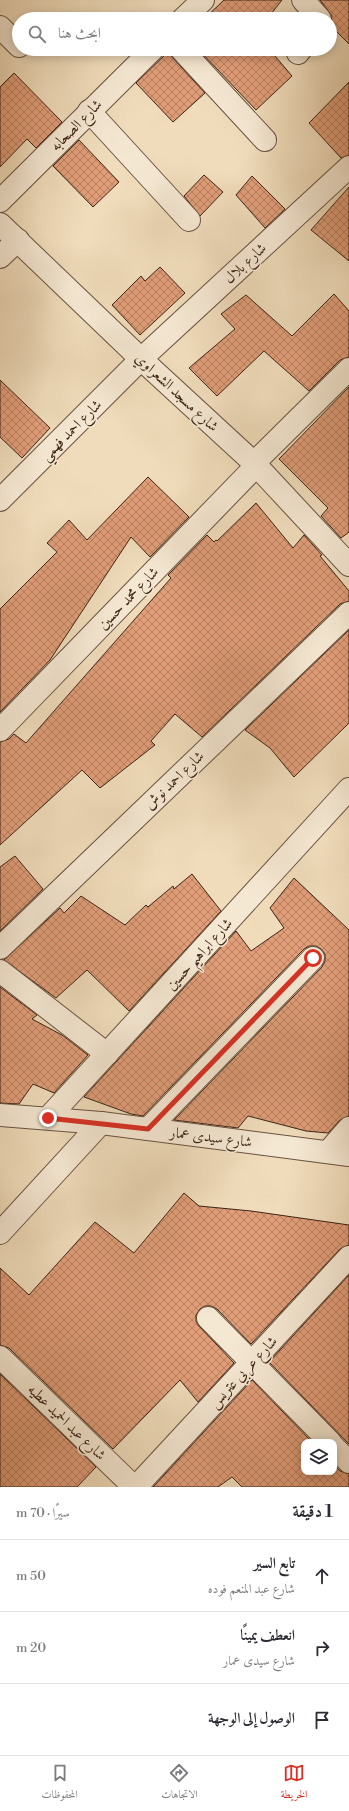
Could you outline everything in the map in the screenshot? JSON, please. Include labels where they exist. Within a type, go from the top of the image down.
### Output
[{"type":"street","points":[[190,12],[203,0]]},
{"type":"street","points":[[303,0],[314,12]]},
{"type":"street","points":[[0,27],[12,39]]},
{"type":"street","name":"شارع الصحابه","points":[[0,201],[145,56]]},
{"type":"street","points":[[187,56],[265,140]]},
{"type":"street","points":[[89,111],[189,220]]},
{"type":"street","name":"شارع بلال","points":[[141,359],[349,167]]},
{"type":"street","name":"شارع مسجد الشعراوي","points":[[0,224],[141,359],[255,464],[346,556]]},
{"type":"street","points":[[0,257],[18,240]]},
{"type":"street","name":"شارع احمد فهمي","points":[[0,500],[141,359]]},
{"type":"street","name":"شارع محمد حسين","points":[[0,730],[255,464],[349,370]]},
{"type":"street","name":"شارع احمد نوش","points":[[0,948],[349,613]]},
{"type":"street","name":"شارع ابراهيم حسين","points":[[48,1118],[349,789]]},
{"type":"street","points":[[148,1129],[313,958]]},
{"type":"street","points":[[0,971],[107,1054]]},
{"type":"street","name":"شارع سيدى عمار","points":[[0,1115],[101,1123],[338,1154]]},
{"type":"street","points":[[0,1234],[101,1123]]},
{"type":"street","points":[[338,1154],[349,1128]]},
{"type":"street","name":"شارع عربي عتريس","points":[[135,1487],[349,1257]]},
{"type":"street","points":[[208,1318],[327,1439]]},
{"type":"street","name":"شارع عبد الحميد عطيه","points":[[0,1357],[135,1487]]},
{"type":"street","points":[[337,1450],[349,1462]]},
{"type":"building","points":[[224,0],[282,0],[273,12],[211,12]]},
{"type":"building","points":[[320,0],[349,0],[349,44],[337,32],[337,12],[329,12]]},
{"type":"building","points":[[164,56],[172,56],[205,93],[173,122],[136,83]]},
{"type":"building","points":[[205,56],[275,56],[292,76],[256,110]]},
{"type":"building","points":[[14,73],[62,122],[36,148],[27,139],[0,167],[0,87]]},
{"type":"building","points":[[349,82],[349,155],[341,158],[309,123]]},
{"type":"building","points":[[79,140],[119,182],[93,207],[53,166]]},
{"type":"building","points":[[204,175],[223,192],[200,216],[184,196]]},
{"type":"building","points":[[252,176],[285,209],[265,228],[236,195]]},
{"type":"building","points":[[349,187],[349,261],[311,230]]},
{"type":"building","points":[[160,267],[185,293],[140,335],[112,305],[141,276],[145,281]]},
{"type":"building","points":[[334,294],[349,311],[349,357],[340,360],[309,391],[264,351],[217,396],[189,368],[235,329],[221,314],[246,295],[292,336]]},
{"type":"building","points":[[0,380],[50,428],[22,458],[0,437]]},
{"type":"building","points":[[349,387],[349,532],[341,538],[321,516],[328,508],[279,459]]},
{"type":"building","points":[[148,477],[189,517],[150,557],[131,537],[50,660],[0,712],[0,609],[57,552],[47,543],[69,520],[87,540]]},
{"type":"building","points":[[256,503],[293,548],[304,535],[322,555],[320,556],[349,591],[349,601],[340,604],[202,737],[175,714],[151,741],[155,745],[100,788],[82,770],[0,845],[0,742],[9,739],[14,734],[26,743],[171,578],[168,575],[207,535],[214,542],[216,540],[217,541]]},
{"type":"building","points":[[349,630],[349,723],[294,777],[270,748],[245,730]]},
{"type":"building","points":[[15,856],[43,889],[0,931],[0,867]]},
{"type":"building","points":[[192,874],[221,911],[129,1011],[87,970],[56,998],[4,960],[60,908],[64,913],[81,896],[125,925],[146,905],[148,907],[173,886],[174,889]]},
{"type":"building","points":[[294,878],[349,930],[349,1116],[340,1120],[328,1133],[306,1131],[248,1116],[238,1128],[174,1120],[322,967],[325,961],[325,954],[316,946],[309,946],[304,949],[143,1116],[131,1114],[84,1097],[236,931],[251,951],[284,928],[270,908]]},
{"type":"building","points":[[0,987],[37,1015],[32,1019],[62,1035],[88,1055],[54,1093],[33,1084],[19,1104],[0,1103]]},
{"type":"building","points":[[184,1193],[199,1206],[251,1211],[349,1225],[349,1245],[340,1249],[251,1344],[217,1309],[211,1306],[205,1306],[200,1309],[196,1315],[196,1321],[199,1326],[234,1363],[198,1402],[180,1380],[113,1449],[9,1348],[0,1345],[0,1268],[29,1295],[95,1222],[134,1253]]},
{"type":"building","points":[[349,1275],[349,1444],[269,1362]]},
{"type":"building","points":[[0,1374],[96,1467],[77,1487],[0,1487]]},
{"type":"building","points":[[252,1380],[309,1439],[301,1439],[301,1475],[337,1475],[337,1468],[340,1471],[349,1474],[349,1487],[242,1487],[232,1477],[218,1487],[153,1487]]},
{"type":"route","points":[[48,1118],[148,1129],[313,958]]}]
